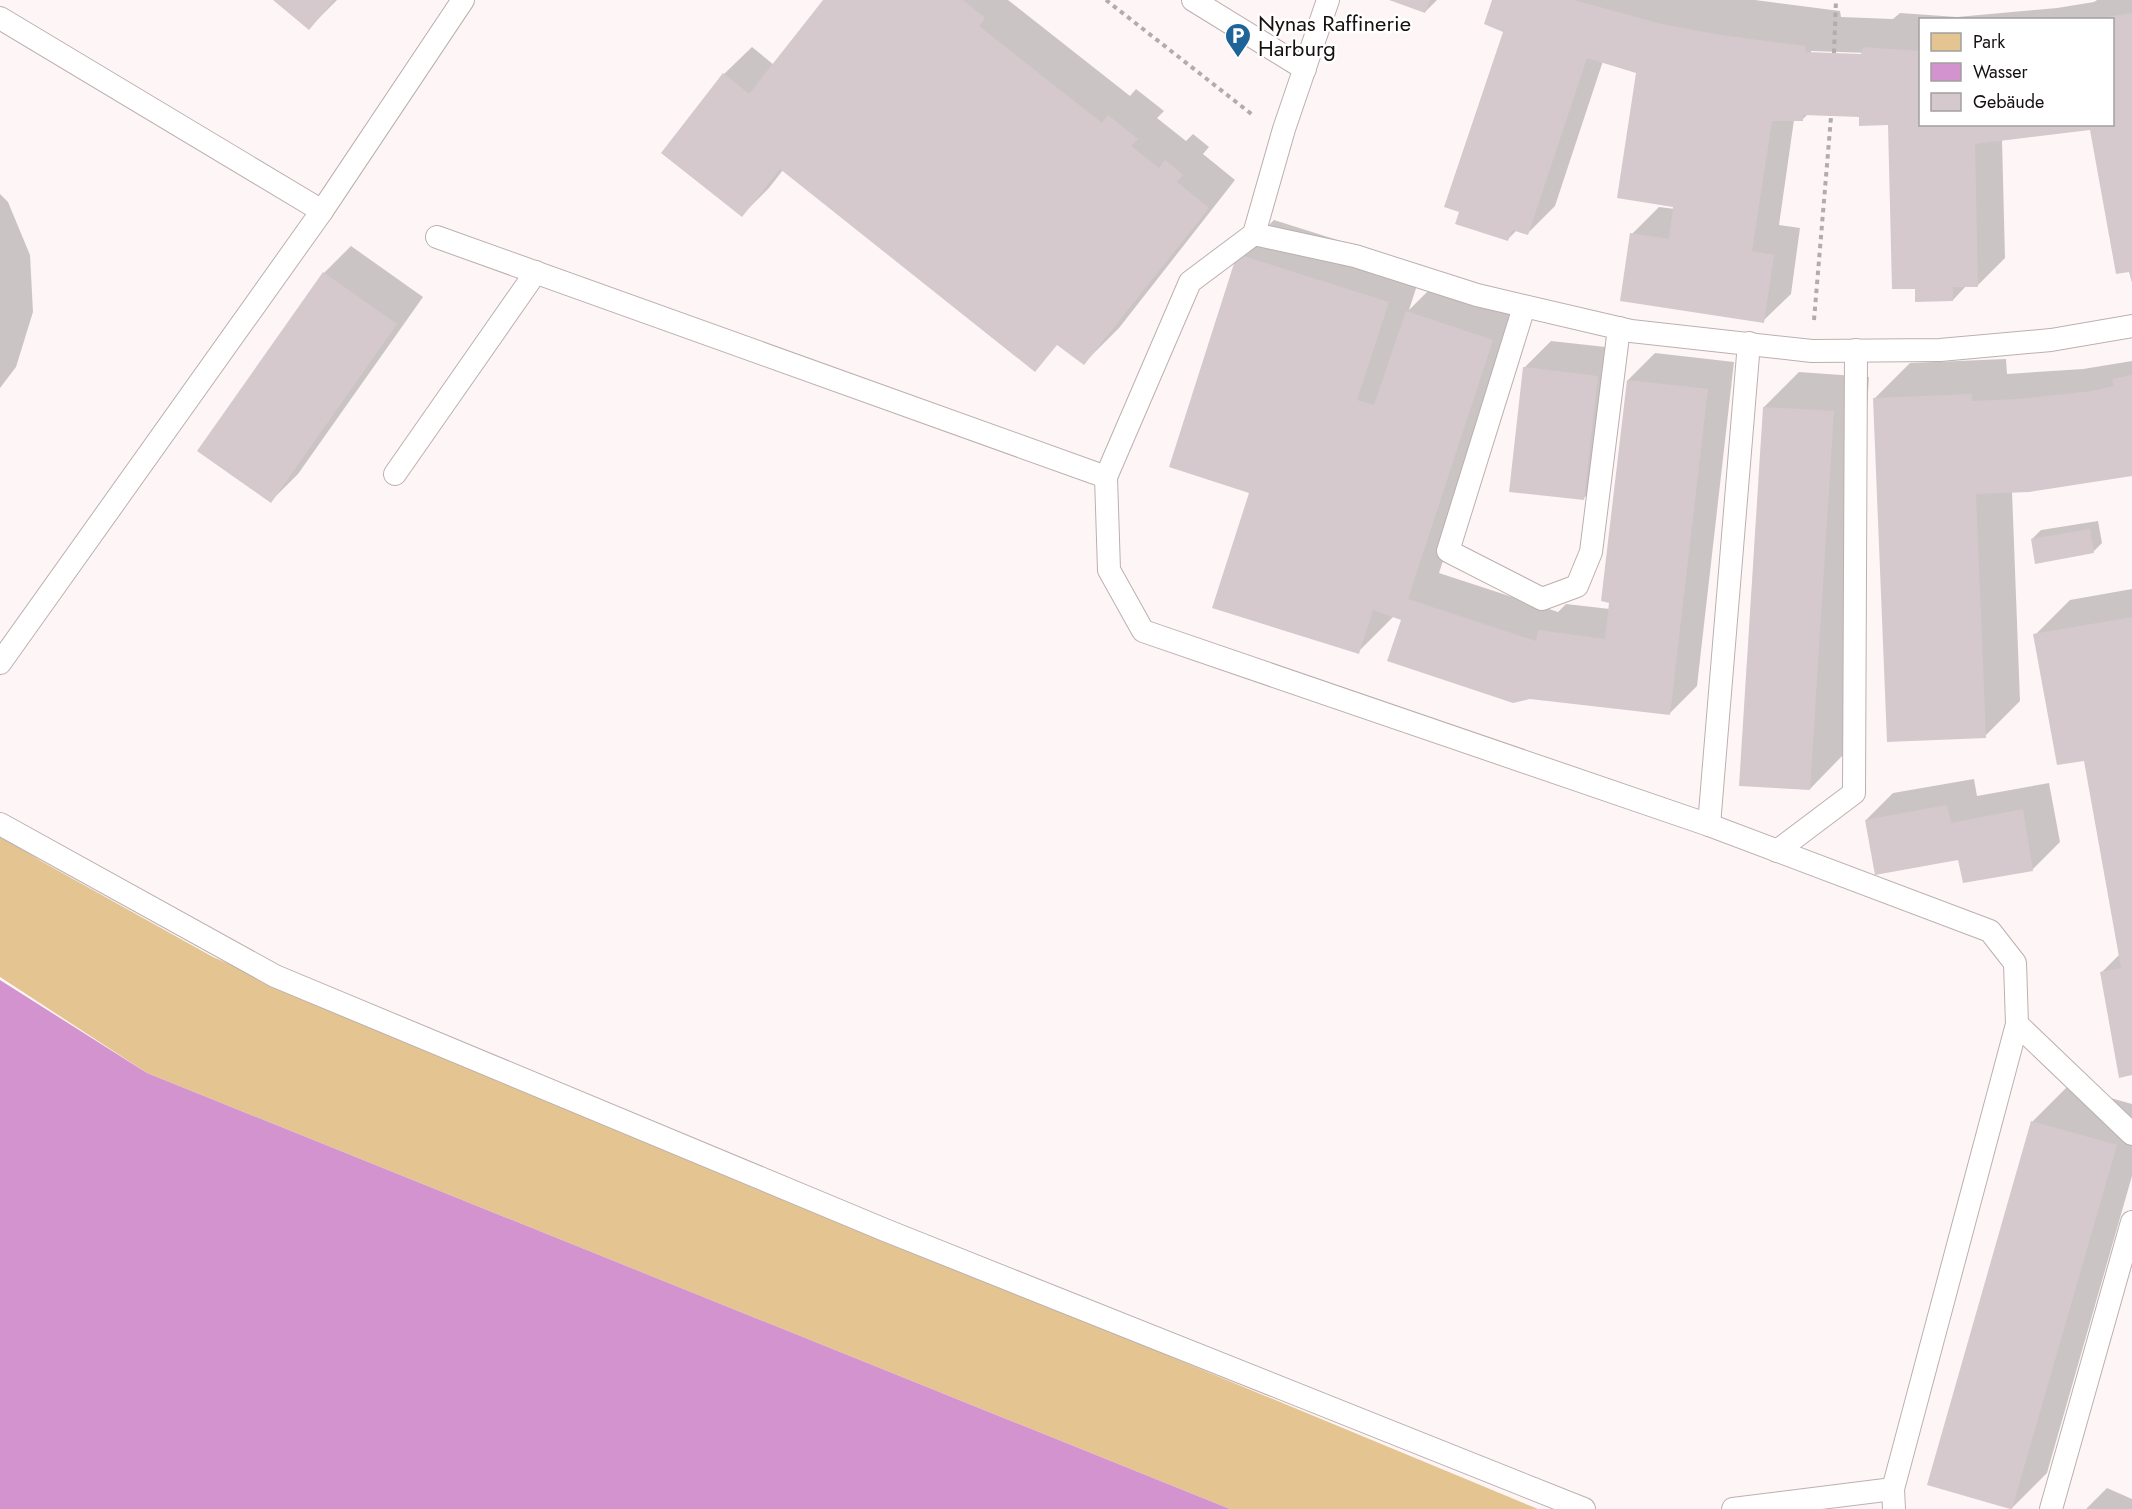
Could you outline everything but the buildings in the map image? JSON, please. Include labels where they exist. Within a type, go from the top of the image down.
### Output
[{"type":"lane","points":[[0,663],[322,211],[464,0]]},
{"type":"lane","points":[[1193,0],[1305,69]]},
{"type":"lane","points":[[1328,0],[1284,129],[1254,234],[1190,282],[1106,477],[1110,570],[1143,631],[1709,825],[1990,931],[2015,963],[2017,1024],[1894,1499],[1733,1509]]},
{"type":"lane","points":[[0,18],[322,211]]},
{"type":"lane","points":[[1254,234],[1355,256],[1477,295],[1619,328],[1812,351],[1940,350],[2051,340],[2132,326]]},
{"type":"lane","points":[[437,237],[1106,477]]},
{"type":"lane","points":[[395,474],[536,272]]},
{"type":"lane","points":[[1524,307],[1448,551],[1542,599],[1577,586],[1591,552],[1619,328]]},
{"type":"lane","points":[[1709,825],[1749,342]]},
{"type":"lane","points":[[1777,851],[1854,793],[1856,350]]},
{"type":"lane","points":[[0,824],[275,976],[885,1230],[1584,1509]]},
{"type":"lane","points":[[2017,1024],[2132,1134]]},
{"type":"lane","points":[[2051,1509],[2132,1222]]},
{"type":"path","points":[[1106,0],[1259,120],[1284,129]]},
{"type":"path","points":[[1834,52],[1836,0]]},
{"type":"path","points":[[1812,351],[1831,117]]},
{"type":"green space","points":[[0,835],[41,861],[213,957],[328,1007],[1538,1509],[1230,1509],[147,1073],[0,977]]},
{"type":"water","points":[[0,980],[147,1073],[1230,1509],[0,1509]]},
{"type":"place","name":"Nynas Raffinerie Harburg","points":[[1238,59]]}]
